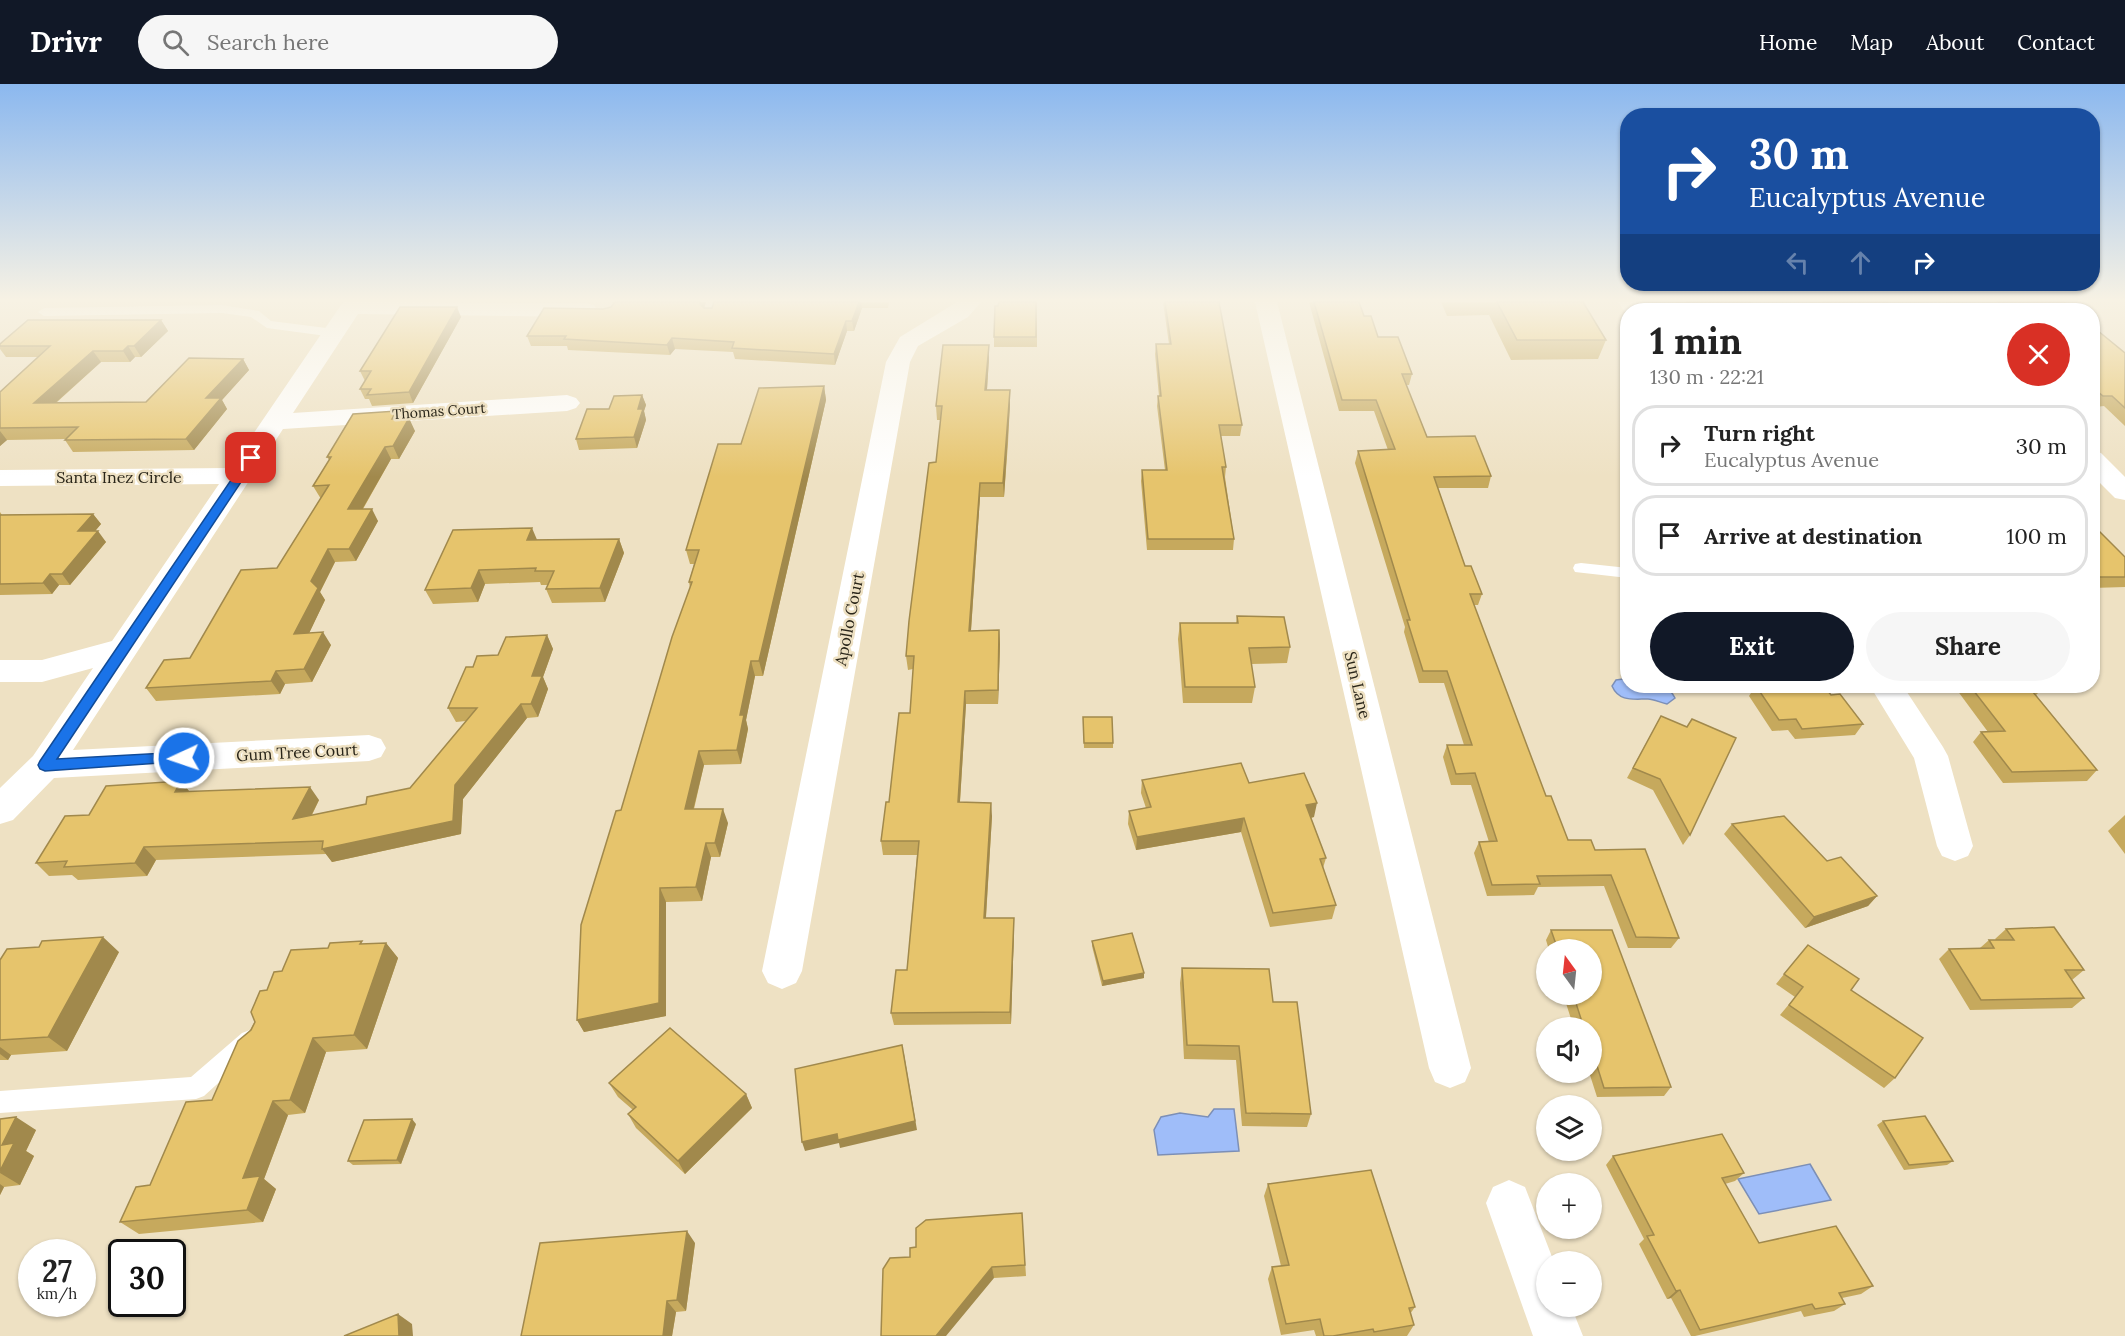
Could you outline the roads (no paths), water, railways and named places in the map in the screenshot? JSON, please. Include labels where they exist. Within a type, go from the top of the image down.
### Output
[{"type":"street","points":[[0,810],[45,765],[316,360]]},
{"type":"street","name":"Apollo Court","points":[[782,971],[899,360]]},
{"type":"street","name":"Sun Lane","points":[[1280,360],[1450,1068]]},
{"type":"street","name":"Thomas Court","points":[[275,422],[567,403]]},
{"type":"street","points":[[2100,467],[2125,492]]},
{"type":"street","name":"Santa Inez Circle","points":[[0,478],[239,476]]},
{"type":"street","points":[[0,671],[42,671],[121,649]]},
{"type":"street","points":[[1890,693],[1931,756],[1955,846]]},
{"type":"street","name":"Gum Tree Court","points":[[45,765],[369,748]]},
{"type":"street","points":[[1509,1203],[1536,1276]]},
{"type":"street","points":[[1551,1317],[1558,1336]]},
{"type":"lane","points":[[1581,568],[1620,572]]},
{"type":"lane","points":[[0,1102],[196,1088],[256,1035]]},
{"type":"water","points":[[1620,679],[1620,693],[1672,693],[1675,698],[1667,704],[1650,699],[1623,697],[1618,695],[1612,686],[1616,680]]},
{"type":"water","points":[[1214,1109],[1234,1109],[1239,1151],[1158,1155],[1154,1130],[1161,1117],[1180,1113],[1208,1117]]},
{"type":"water","points":[[1810,1164],[1831,1200],[1759,1214],[1738,1179]]}]
